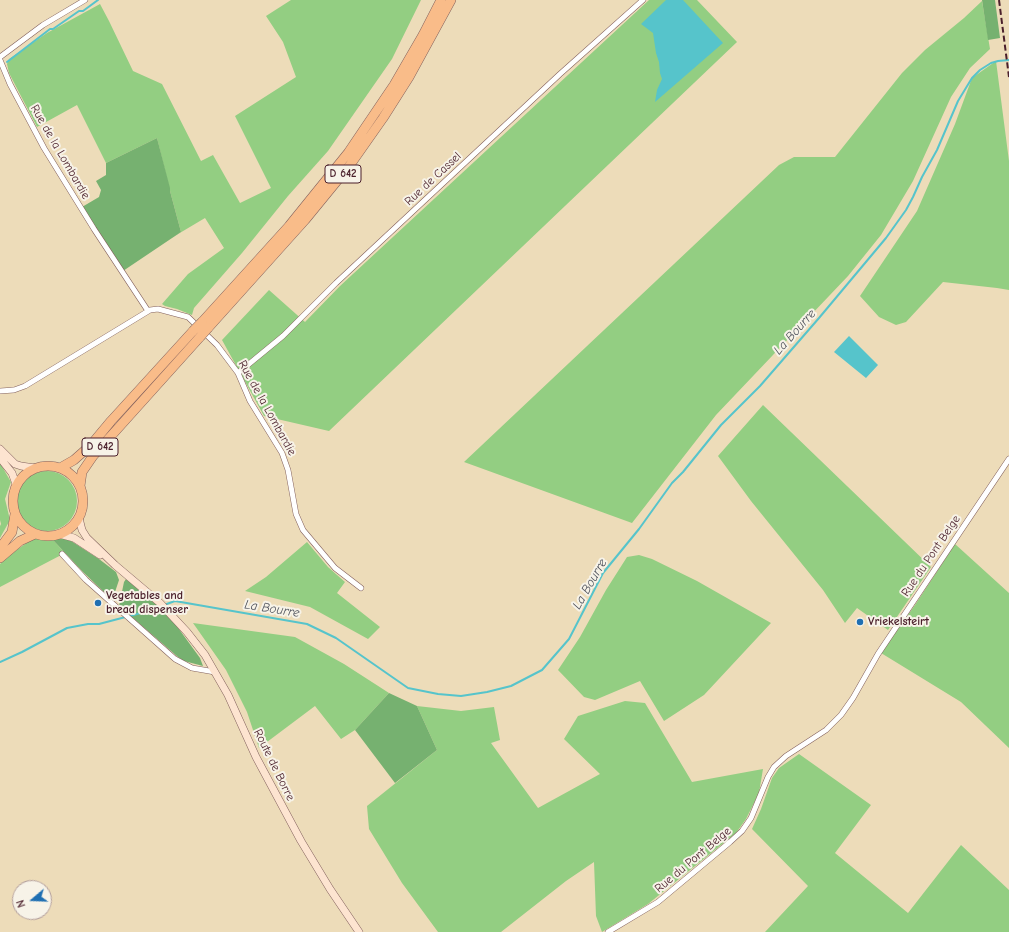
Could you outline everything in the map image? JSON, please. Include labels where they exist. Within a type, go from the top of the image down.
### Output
[{"type":"highway","name":"D 642","points":[[80,486],[82,472],[92,456],[289,226],[348,153],[394,85],[441,0]]},
{"type":"highway","name":"D 642","points":[[205,325],[305,220],[350,165],[409,77],[451,0]]},
{"type":"highway","name":"D 642","points":[[60,468],[74,460],[91,445],[112,421],[197,334]]},
{"type":"highway","points":[[0,548],[11,533],[14,526],[12,500],[16,484],[25,473],[46,465],[60,468],[72,475],[80,486],[83,504],[79,518],[72,527],[59,534],[49,536],[35,534],[21,525],[14,514]]},
{"type":"highway","points":[[0,558],[20,541],[35,534]]},
{"type":"main road","points":[[0,449],[15,464],[35,468]]},
{"type":"main road","points":[[0,458],[12,474],[16,484]]},
{"type":"main road","points":[[79,518],[82,530],[87,538],[115,565]]},
{"type":"main road","points":[[59,534],[74,538],[115,565]]},
{"type":"main road","name":"Route de Borre","points":[[115,565],[167,610],[192,638],[215,672],[232,702],[263,769],[301,841],[330,889],[359,932]]},
{"type":"street","points":[[0,57],[43,25],[85,0]]},
{"type":"street","name":"Rue de Cassel","points":[[238,373],[286,332],[370,251],[560,74],[643,0]]},
{"type":"street","name":"Rue de la Lombardie","points":[[0,60],[10,84],[44,148],[96,232],[148,310],[158,309],[182,314],[191,319],[217,345],[238,373],[250,401],[285,458],[294,510],[299,522],[306,534],[329,562],[340,573],[361,588]]},
{"type":"street","points":[[0,391],[14,390],[24,386],[148,310]]},
{"type":"street","name":"Rue du Pont Belge","points":[[608,932],[658,902],[742,831],[750,818],[774,767],[783,759],[826,730],[841,715],[853,698],[878,654],[1009,459]]},
{"type":"street","points":[[62,554],[82,576],[179,662],[195,669],[215,672]]},
{"type":"green space","points":[[291,0],[421,0],[392,59],[328,151],[288,196],[242,253],[194,308],[192,315],[165,306],[162,304],[188,274],[224,248],[205,218],[168,240],[181,232],[157,138],[106,163],[77,105],[37,127],[9,73],[7,64],[9,59],[47,33],[100,4],[133,71],[162,84],[201,161],[213,155],[240,203],[271,188],[235,116],[296,77],[283,42],[266,16]]},
{"type":"green space","points":[[649,0],[697,0],[737,42],[329,431],[264,416],[222,340],[269,290],[305,322],[340,286]]},
{"type":"green space","points":[[982,0],[995,0],[1000,38],[988,40]]},
{"type":"green space","points":[[982,1],[990,49],[970,68],[951,97],[913,181],[881,235],[848,276],[716,415],[632,523],[464,462],[779,165],[794,157],[835,157],[902,73],[925,50]]},
{"type":"green space","points":[[996,61],[1009,161],[1009,290],[943,282],[906,322],[896,325],[879,317],[860,296],[917,211],[955,124],[972,78]]},
{"type":"green space","points":[[157,138],[181,232],[123,271],[82,207],[99,197],[101,190],[96,181],[106,175],[106,163]]},
{"type":"green space","points":[[763,405],[931,567],[888,630],[857,608],[845,623],[823,590],[751,501],[718,456]]},
{"type":"green space","points":[[0,463],[11,482],[5,499],[10,520],[0,538],[1,524]]},
{"type":"green space","points":[[47,471],[59,473],[72,484],[75,489],[77,501],[75,513],[64,526],[59,529],[47,531],[35,529],[22,518],[19,513],[17,501],[19,489],[30,476],[35,473]]},
{"type":"green space","points":[[65,537],[116,572],[119,580],[115,592],[108,594],[104,592],[52,539]]},
{"type":"green space","points":[[32,539],[52,539],[65,553],[0,587],[0,564],[7,557]]},
{"type":"green space","points":[[307,542],[328,567],[345,582],[337,593],[380,627],[368,639],[310,607],[245,591],[266,577]]},
{"type":"green space","points":[[955,544],[1009,593],[1009,748],[961,702],[881,653]]},
{"type":"green space","points":[[639,555],[652,559],[697,581],[771,623],[704,695],[664,721],[640,681],[595,700],[584,697],[558,670],[580,637],[606,590],[627,557]]},
{"type":"green space","points":[[126,579],[168,614],[200,658],[203,666],[184,661],[178,657],[119,606]]},
{"type":"green space","points":[[193,623],[295,637],[344,664],[389,693],[355,730],[341,739],[315,706],[259,748],[247,712],[226,670]]},
{"type":"green space","points":[[389,693],[417,706],[437,750],[395,783],[355,730]]},
{"type":"green space","points":[[625,701],[645,703],[692,782],[763,769],[759,793],[746,819],[736,833],[648,904],[602,932],[596,916],[594,862],[566,881],[501,932],[438,932],[402,883],[369,829],[367,806],[437,750],[417,706],[461,711],[494,707],[500,740],[491,743],[538,808],[600,774],[564,739],[578,716]]},
{"type":"green space","points":[[799,754],[871,805],[835,853],[908,913],[961,845],[1009,890],[1009,932],[765,932],[808,886],[752,829],[772,778],[779,768]]},
{"type":"water","points":[[666,0],[683,0],[723,43],[655,102],[657,90],[662,79],[659,62],[653,33],[641,24]]},
{"type":"water","points":[[849,336],[878,365],[866,378],[834,352]]},
{"type":"waterway","points":[[7,62],[50,29],[53,29],[79,11],[83,11],[98,0]]},
{"type":"waterway","name":"La Bourre","points":[[164,605],[175,601],[307,624],[336,638],[408,688],[438,694],[461,696],[487,692],[511,686],[542,670],[569,639],[603,573],[639,529],[672,483],[683,472],[721,425],[760,386],[886,238],[906,210],[913,197],[937,150],[958,101],[972,78],[980,70],[991,63],[1009,60]]},
{"type":"waterway","name":"La Bourre","points":[[0,662],[67,628],[88,624],[99,624],[160,607]]},
{"type":"railway","points":[[999,0],[1009,77]]},
{"type":"place","name":"Vegetables and bread dispenser","points":[[98,603]]},
{"type":"place","name":"Vriekelsteirt","points":[[860,622]]}]
